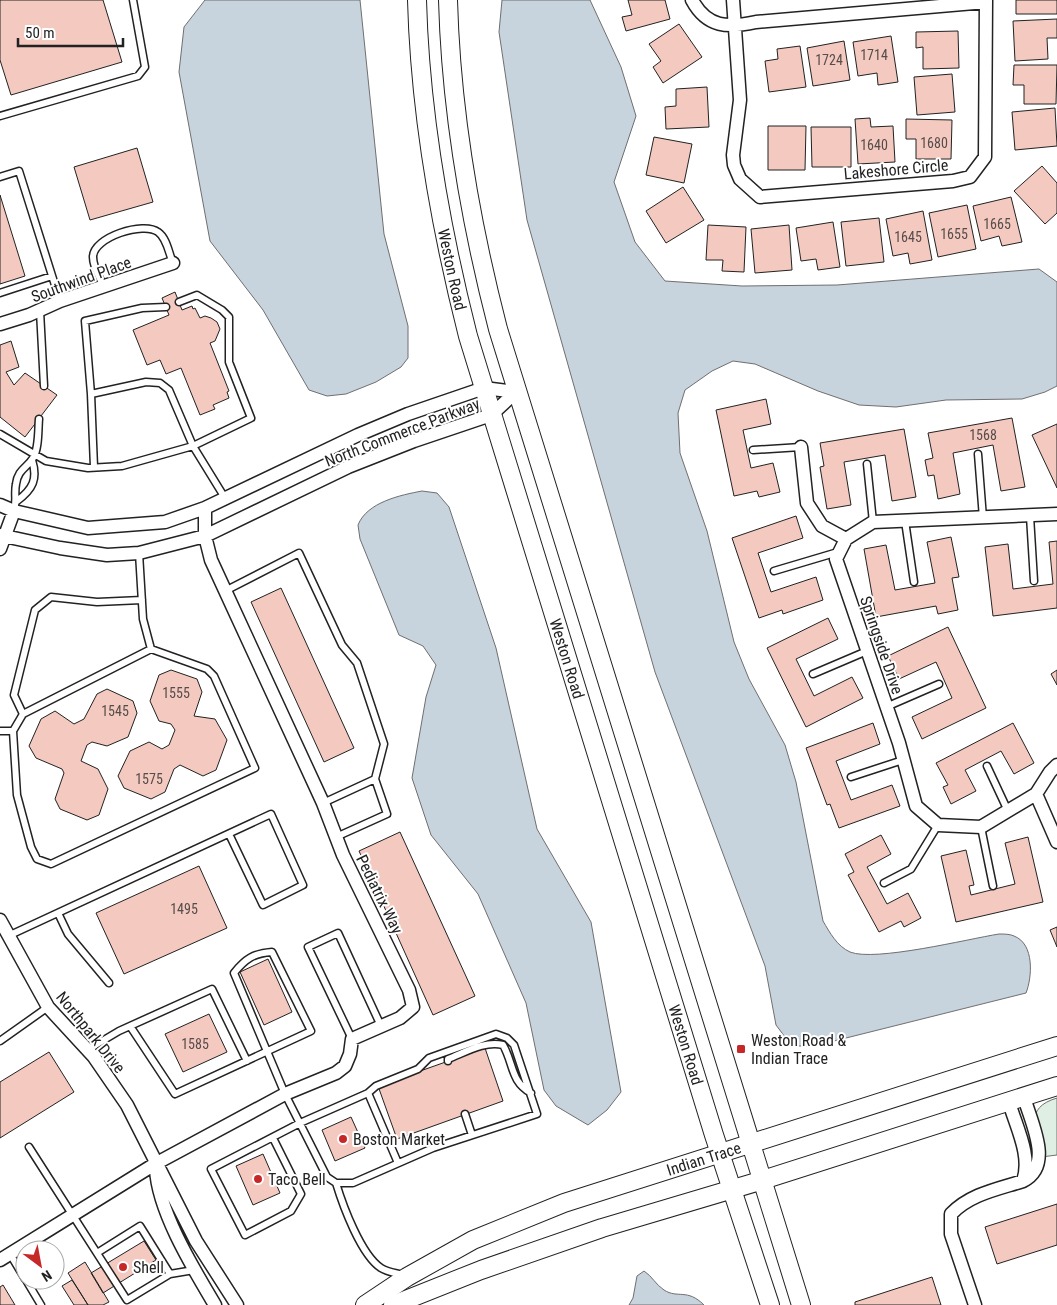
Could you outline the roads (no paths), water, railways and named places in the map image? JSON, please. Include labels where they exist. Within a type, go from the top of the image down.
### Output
[{"type":"main road","name":"Weston Road","points":[[417,0],[427,129],[439,205],[456,288],[492,415],[720,1154],[770,1305]]},
{"type":"main road","name":"Weston Road","points":[[448,0],[452,73],[468,193],[486,284],[516,392],[801,1305]]},
{"type":"main road","name":"Indian Trace","points":[[365,1305],[406,1277],[473,1240],[564,1203],[1057,1046]]},
{"type":"main road","points":[[392,1305],[482,1270],[602,1228],[733,1190],[1057,1086]]},
{"type":"street","points":[[692,0],[702,15],[715,23],[734,27],[756,22],[986,1]]},
{"type":"street","points":[[733,0],[734,27]]},
{"type":"street","name":"Lakeshore Circle","points":[[734,27],[740,100],[733,155],[734,165],[740,179],[760,197],[953,181],[970,177],[985,156],[986,1]]},
{"type":"street","name":"Southwind Place","points":[[0,324],[40,311],[60,301],[173,264]]},
{"type":"street","name":"North Commerce Parkway","points":[[0,505],[16,506],[88,528],[165,522],[205,508],[358,435],[408,414],[484,388],[516,392]]},
{"type":"street","name":"North Commerce Parkway","points":[[1,541],[107,555],[139,553],[205,536],[348,467],[414,441],[492,415],[516,392]]},
{"type":"street","points":[[801,446],[807,502],[822,526],[846,539],[873,522],[1057,514]]},
{"type":"street","points":[[1,541],[16,506]]},
{"type":"street","name":"Pediatrix Way","points":[[205,508],[205,536],[211,560],[323,803],[336,837],[412,999],[413,1007],[400,1018],[352,1039]]},
{"type":"street","name":"Springside Drive","points":[[846,539],[836,559],[886,707],[916,806],[938,824]]},
{"type":"street","points":[[938,824],[981,827],[1036,794],[1050,772],[1057,765]]},
{"type":"street","points":[[1036,794],[1057,842]]},
{"type":"street","name":"Northpark Drive","points":[[0,920],[7,936],[48,1007],[87,1050],[127,1105],[155,1164],[196,1241],[236,1305]]},
{"type":"street","points":[[5,1257],[155,1164],[285,1094],[336,1073],[344,1066],[350,1054],[352,1039]]},
{"type":"street","points":[[974,1305],[951,1234],[951,1214],[959,1205],[975,1196],[1023,1180],[1027,1169],[1017,1100]]},
{"type":"street","name":"Northpark Drive","points":[[155,1164],[156,1183],[161,1197],[194,1270],[215,1305]]},
{"type":"lane","points":[[0,116],[138,76],[145,67],[133,0]]},
{"type":"lane","points":[[0,177],[19,171],[60,301]]},
{"type":"lane","points":[[104,286],[95,268],[93,256],[97,247],[110,236],[144,228],[158,231],[163,237],[173,264]]},
{"type":"lane","points":[[0,293],[52,276]]},
{"type":"lane","points":[[0,434],[34,457],[46,461],[94,468],[122,466],[193,446],[250,418],[229,362],[229,318],[222,310],[197,295],[179,302]]},
{"type":"lane","points":[[94,468],[91,394],[85,321],[142,308],[166,307]]},
{"type":"lane","points":[[40,311],[44,386]]},
{"type":"lane","points":[[91,394],[146,382],[160,383],[169,390],[193,446],[225,498]]},
{"type":"lane","points":[[16,506],[30,491],[36,472],[34,457],[39,419]]},
{"type":"lane","points":[[753,450],[801,446]]},
{"type":"lane","points":[[978,454],[983,518]]},
{"type":"lane","points":[[16,506],[15,484],[22,467],[34,457]]},
{"type":"lane","points":[[867,464],[873,522]]},
{"type":"lane","points":[[1030,516],[1034,581]]},
{"type":"lane","points":[[905,521],[914,582]]},
{"type":"lane","points":[[774,571],[840,551]]},
{"type":"lane","points":[[139,553],[143,619],[151,649]]},
{"type":"lane","points":[[225,591],[299,553],[342,645],[357,663],[384,744],[375,779],[388,814],[336,837]]},
{"type":"lane","points":[[23,714],[14,695],[35,610],[51,597],[97,602],[142,600]]},
{"type":"lane","points":[[151,649],[207,669],[214,676],[255,768],[50,864],[37,859],[31,847],[17,795],[13,730],[23,714],[151,649]]},
{"type":"lane","points":[[813,674],[867,651]]},
{"type":"lane","points":[[886,707],[939,684]]},
{"type":"lane","points":[[0,731],[13,730]]},
{"type":"lane","points":[[851,777],[903,760]]},
{"type":"lane","points":[[987,766],[1008,811]]},
{"type":"lane","points":[[323,803],[375,779]]},
{"type":"lane","points":[[7,936],[271,814],[303,885],[263,905],[229,834]]},
{"type":"lane","points":[[884,883],[911,869],[938,824]]},
{"type":"lane","points":[[981,827],[993,886]]},
{"type":"lane","points":[[58,913],[68,934],[109,983]]},
{"type":"lane","points":[[352,1039],[308,947],[338,933],[381,1026]]},
{"type":"lane","points":[[130,1026],[175,1094],[268,1050],[311,1031],[272,952],[259,953],[244,961],[234,973],[259,1022],[268,1050],[285,1094],[300,1123],[327,1177],[336,1183],[353,1183],[433,1148],[538,1114],[514,1045],[508,1038],[496,1034],[429,1058],[418,1070],[376,1086],[368,1093],[300,1123],[211,1169],[245,1235],[291,1211],[301,1194],[273,1138]]},
{"type":"lane","points":[[87,1050],[130,1026],[212,989],[247,1061]]},
{"type":"lane","points":[[290,1007],[298,1003]]},
{"type":"lane","points":[[0,1041],[48,1007]]},
{"type":"lane","points":[[448,1061],[448,1059],[483,1046],[496,1043],[503,1045],[516,1081],[521,1087],[531,1093]]},
{"type":"lane","points":[[368,1093],[398,1163]]},
{"type":"lane","points":[[465,1114],[472,1135]]},
{"type":"lane","points":[[29,1147],[127,1300],[170,1274],[194,1270]]},
{"type":"lane","points":[[336,1183],[343,1205],[370,1258],[382,1268],[406,1277]]},
{"type":"lane","points":[[97,1253],[140,1226],[170,1274]]},
{"type":"lane","points":[[5,1257],[15,1268]]},
{"type":"lane","points":[[32,1290],[41,1305]]},
{"type":"place","name":"Weston Road & Indian Trace","points":[[741,1049]]},
{"type":"place","name":"Boston Market","points":[[343,1139]]},
{"type":"place","name":"Taco Bell","points":[[258,1179]]},
{"type":"place","name":"Shell","points":[[123,1267]]}]
